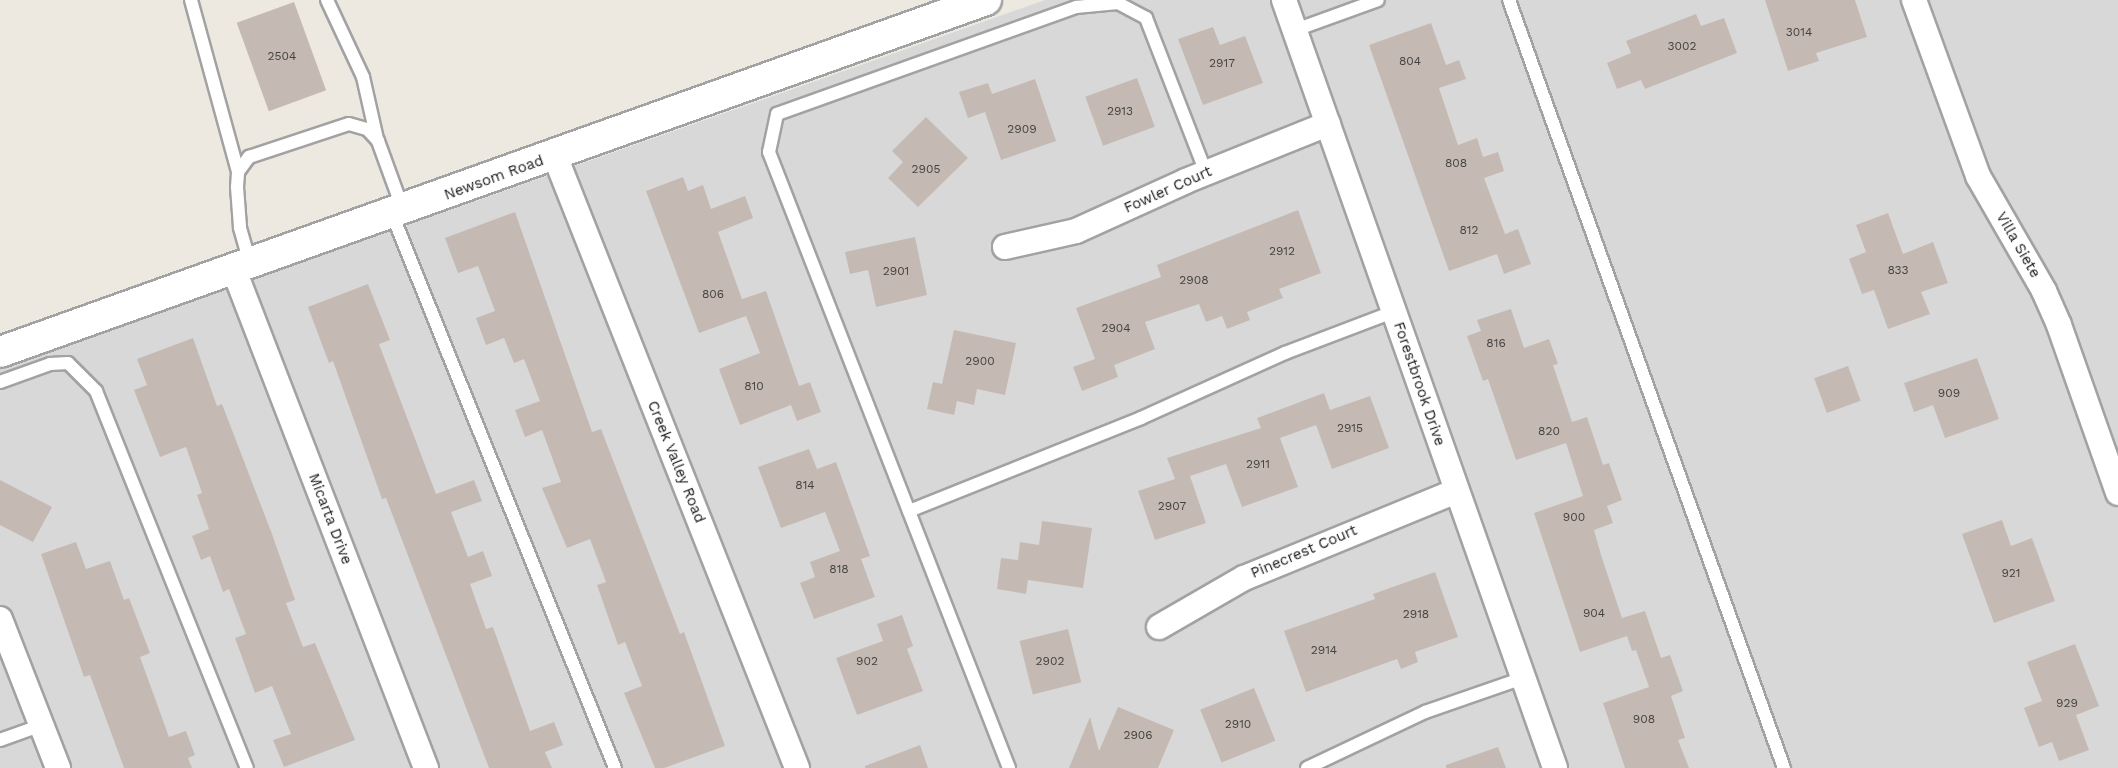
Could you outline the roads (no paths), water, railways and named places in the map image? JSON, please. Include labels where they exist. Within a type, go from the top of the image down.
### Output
[{"type":"street","name":"Newsom Road","points":[[0,352],[555,156],[986,0]]},
{"type":"street","name":"Forestbrook Drive","points":[[1284,0],[1556,768]]},
{"type":"street","name":"Villa Siete","points":[[1914,0],[1975,168],[2044,291],[2059,325],[2118,493]]},
{"type":"street","name":"Fowler Court","points":[[1005,247],[1076,231],[1206,172],[1328,124]]},
{"type":"street","name":"Creek Valley Road","points":[[555,156],[797,768]]},
{"type":"street","name":"Micarta Drive","points":[[242,267],[426,768]]},
{"type":"street","name":"Pinecrest Court","points":[[1160,627],[1244,578],[1456,491]]},
{"type":"street","points":[[0,619],[58,768]]},
{"type":"lane","points":[[191,0],[238,172],[242,267]]},
{"type":"lane","points":[[327,0],[363,77],[398,212],[615,768]]},
{"type":"lane","points":[[1295,30],[1378,0]]},
{"type":"lane","points":[[1509,0],[1784,768]]},
{"type":"lane","points":[[1009,768],[769,152],[777,114],[1076,7],[1118,3],[1146,18],[1206,172]]},
{"type":"lane","points":[[238,172],[249,157],[349,124],[367,129],[378,141]]},
{"type":"lane","points":[[909,511],[1141,418],[1284,353],[1393,312]]},
{"type":"lane","points":[[0,382],[50,364],[68,363],[96,391],[247,768]]},
{"type":"lane","points":[[1307,768],[1425,712],[1523,678]]},
{"type":"lane","points":[[0,740],[42,725]]}]
